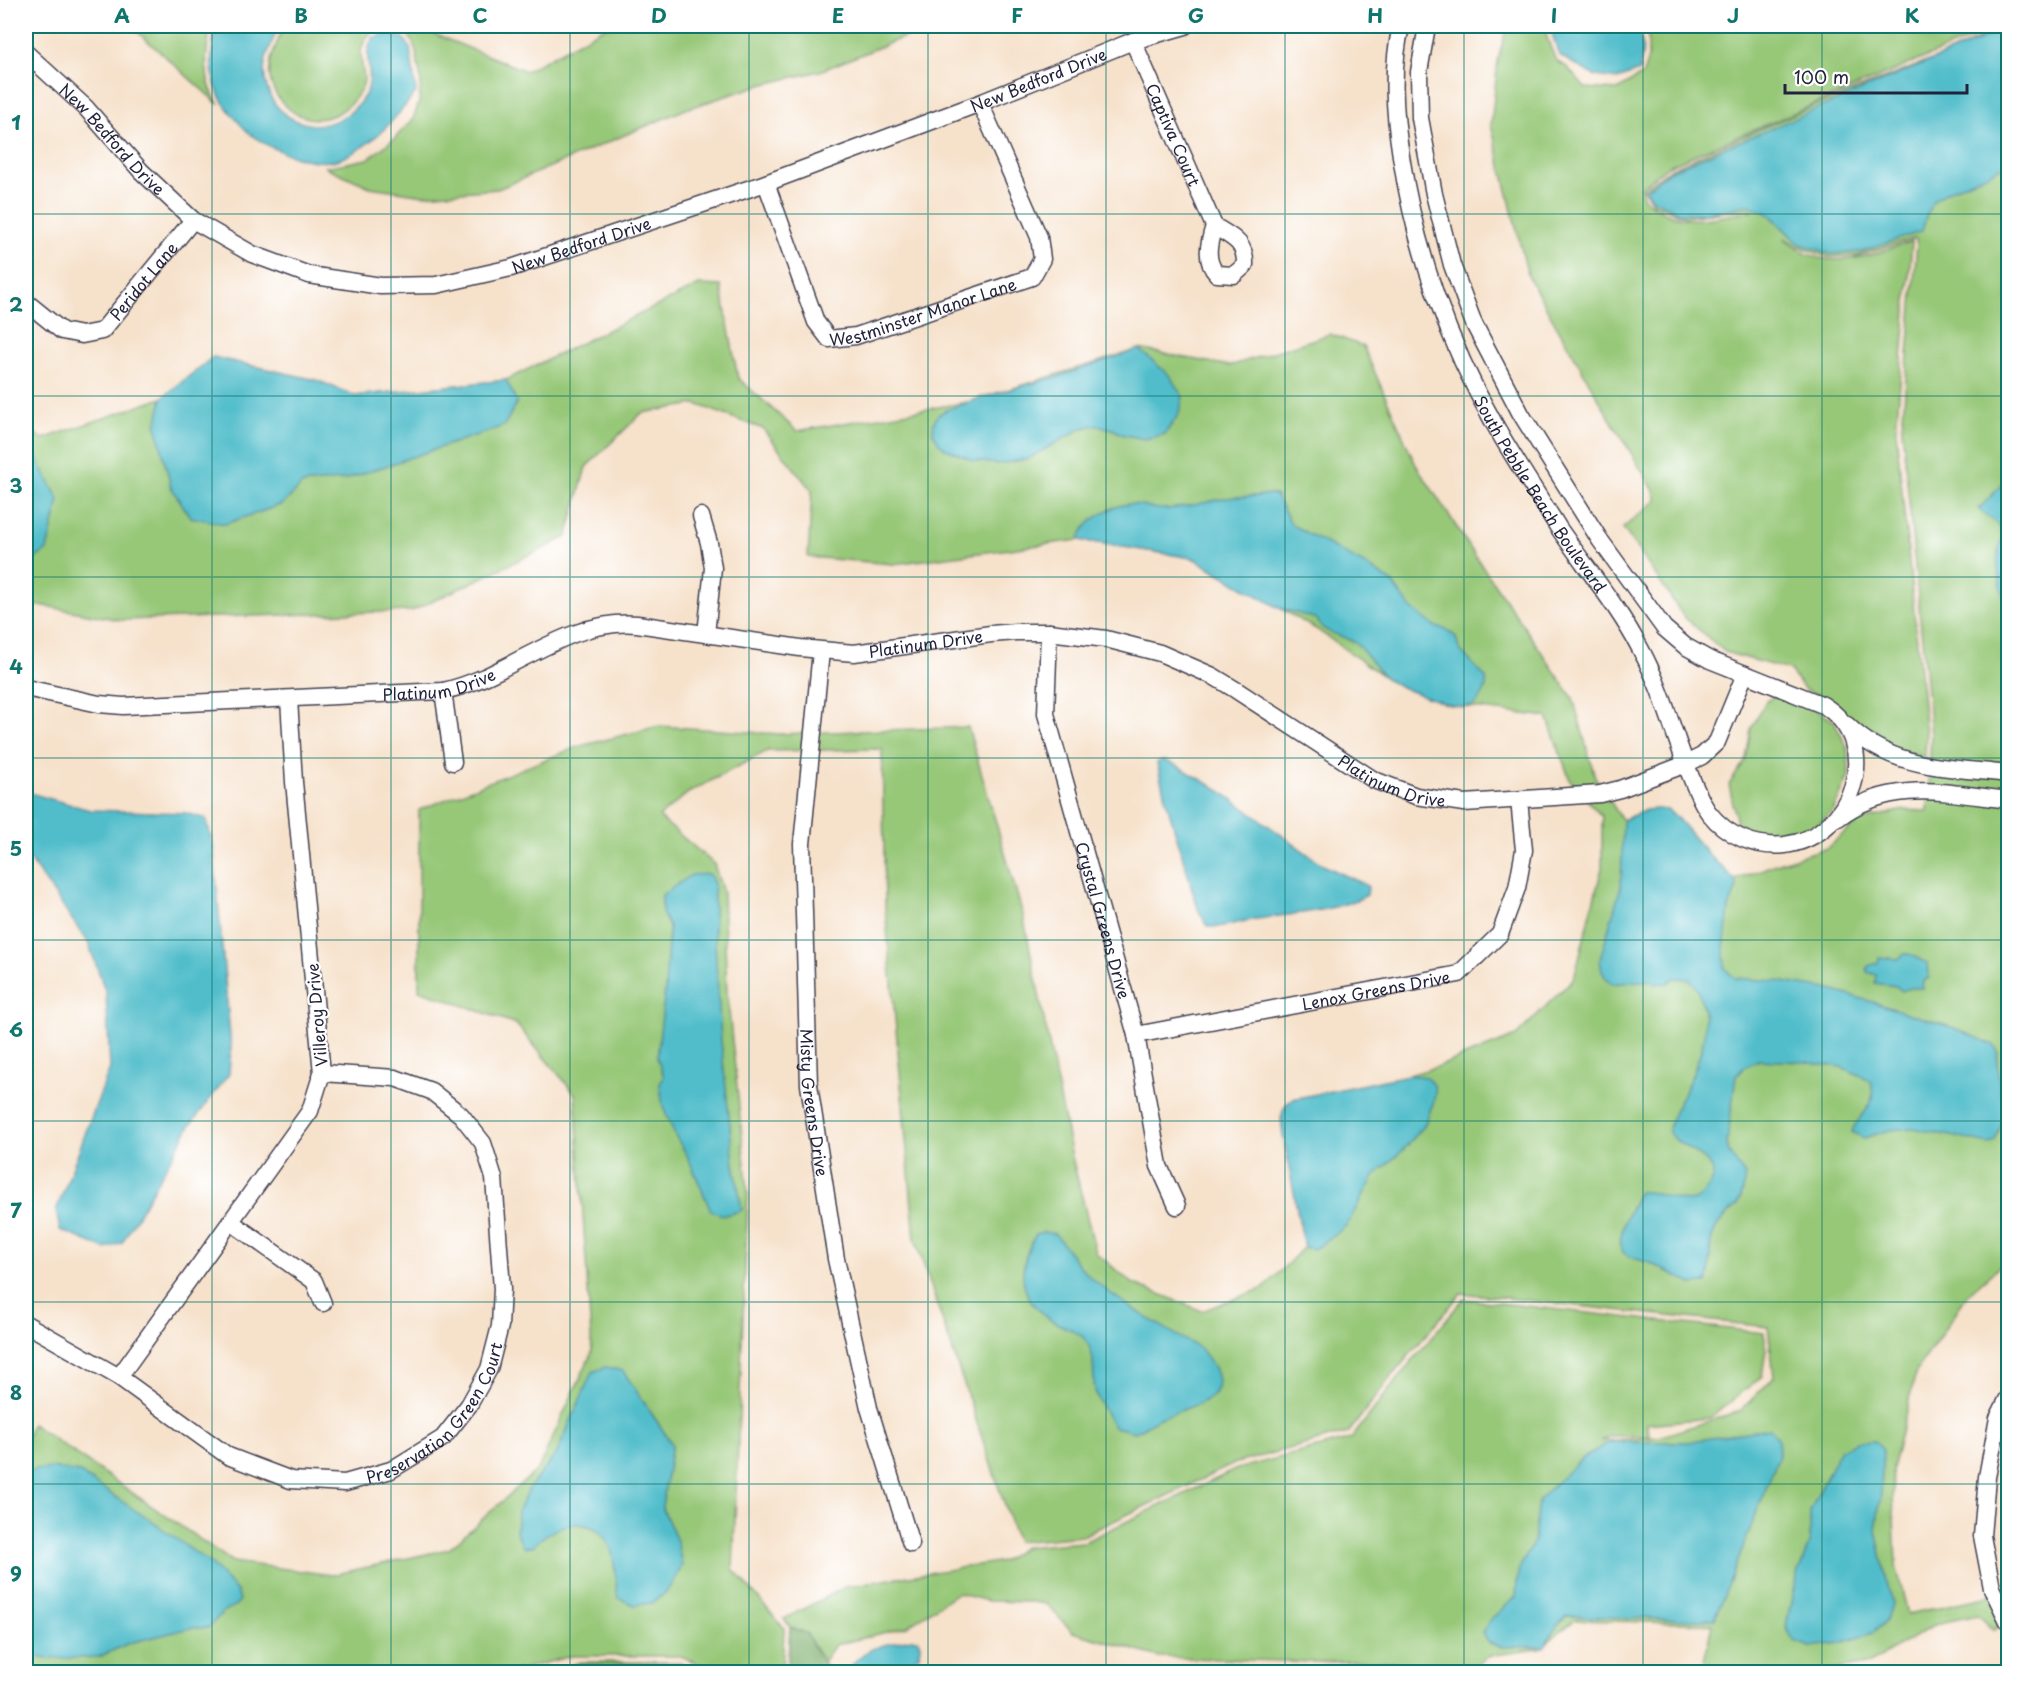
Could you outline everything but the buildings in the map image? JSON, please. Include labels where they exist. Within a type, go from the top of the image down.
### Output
[{"type":"street","name":"New Bedford Drive","points":[[26,53],[86,108],[141,171],[193,220],[252,254],[309,274],[381,286],[436,285],[511,268],[766,183],[980,103],[1133,42],[1185,26]]},
{"type":"street","name":"South Pebble Beach Boulevard","points":[[1401,26],[1394,66],[1396,121],[1407,197],[1432,286],[1462,361],[1494,424],[1559,528],[1618,610],[1641,649],[1698,794],[1710,814],[1723,828],[1743,840],[1764,845],[1783,845],[1812,837],[1864,802],[1903,792],[1927,792],[2008,801]]},
{"type":"street","name":"South Pebble Beach Boulevard","points":[[1427,26],[1419,72],[1420,118],[1434,194],[1452,265],[1474,324],[1521,414],[1600,540],[1664,628],[1673,637],[1705,657],[1815,701],[1839,716],[1866,742],[1896,757],[1927,765],[2008,774]]},
{"type":"street","name":"Captiva Court","points":[[1133,42],[1214,226]]},
{"type":"street","name":"Westminster Manor Lane","points":[[766,183],[816,322],[829,339],[856,336],[1032,277],[1042,259],[1039,237],[980,103]]},
{"type":"street","name":"Peridot Lane","points":[[26,302],[62,332],[81,336],[102,331],[193,220]]},
{"type":"street","points":[[701,516],[713,568],[706,634]]},
{"type":"street","points":[[1578,555],[1600,540]]},
{"type":"street","name":"Platinum Drive","points":[[26,688],[114,706],[442,691],[476,681],[572,634],[599,626],[624,623],[821,651],[864,653],[991,633],[1049,632],[1113,640],[1187,664],[1236,690],[1360,772],[1402,792],[1450,802],[1478,803],[1610,792],[1686,764],[1702,756],[1717,742],[1745,674]]},
{"type":"street","name":"Crystal Greens Drive","points":[[1049,632],[1046,714],[1136,1035],[1159,1166],[1178,1206]]},
{"type":"street","name":"Misty Greens Drive","points":[[821,651],[802,844],[809,1085],[836,1259],[869,1408],[911,1544]]},
{"type":"street","points":[[442,691],[453,762]]},
{"type":"street","name":"Villeroy Drive","points":[[119,1377],[310,1111],[322,1073],[294,782],[289,699]]},
{"type":"street","points":[[1831,825],[1848,796],[1855,774],[1854,747],[1848,730],[1839,716]]},
{"type":"street","name":"Lenox Greens Drive","points":[[1136,1035],[1459,974],[1500,934],[1517,888],[1524,850],[1519,800]]},
{"type":"street","name":"Preservation Green Court","points":[[26,1324],[119,1377],[228,1456],[291,1480],[345,1483],[391,1470],[443,1438],[469,1405],[489,1369],[500,1326],[502,1290],[494,1178],[483,1143],[461,1115],[431,1091],[395,1078],[322,1073]]},
{"type":"street","points":[[231,1222],[314,1281],[322,1303]]},
{"type":"street","points":[[2008,1398],[1998,1418],[1989,1467],[1982,1536],[1992,1588],[2008,1621]]},
{"type":"green space","points":[[131,26],[211,26],[207,46],[207,77],[219,105]]},
{"type":"green space","points":[[283,26],[414,26],[526,71],[607,26],[932,26],[820,71],[760,85],[686,109],[498,189],[424,195],[370,187],[325,167],[368,159],[395,138],[413,119],[419,103],[421,80],[415,47],[408,34],[397,29],[385,28],[370,33],[361,51],[364,80],[362,89],[344,109],[327,118],[318,119],[298,115],[289,109],[272,87],[270,64]]},
{"type":"green space","points":[[1507,26],[1545,26],[1556,61],[1567,67],[1585,88],[1618,90],[1643,74],[1648,58],[1648,31],[1641,26],[2000,26],[1668,166],[1641,187],[1646,200],[1657,208],[1679,217],[1699,219],[1751,212],[1747,209],[1685,217],[1652,203],[1643,188],[1670,169],[1794,114],[1949,53],[2008,26],[2008,1259],[1968,1294],[1916,1372],[1892,1469],[1896,1566],[1908,1614],[2008,1592],[2008,1623],[1993,1630],[1977,1615],[1936,1624],[1870,1663],[1822,1672],[1730,1672],[1704,1661],[1712,1624],[1575,1620],[1539,1649],[1487,1656],[1479,1664],[1316,1662],[1159,1657],[1073,1632],[1046,1604],[988,1601],[957,1593],[906,1627],[835,1645],[823,1662],[806,1633],[790,1627],[784,1619],[847,1586],[1003,1561],[1024,1547],[1084,1542],[1237,1469],[1351,1439],[1463,1299],[1764,1333],[1766,1350],[1762,1376],[1710,1418],[1646,1424],[1650,1436],[1609,1436],[1601,1441],[1659,1437],[1740,1411],[1774,1377],[1768,1327],[1461,1293],[1348,1433],[1236,1463],[1082,1536],[1017,1542],[915,1239],[885,907],[882,749],[767,751],[688,793],[659,817],[714,864],[723,893],[727,992],[748,1193],[733,1569],[784,1628],[782,1672],[717,1672],[681,1656],[571,1656],[511,1672],[26,1672],[26,1439],[32,1424],[233,1562],[332,1575],[449,1549],[538,1469],[592,1352],[575,1094],[516,1024],[419,990],[419,810],[577,747],[659,726],[777,734],[968,727],[1023,915],[1072,1157],[1096,1253],[1132,1283],[1202,1311],[1264,1288],[1304,1247],[1281,1119],[1285,1106],[1293,1099],[1437,1067],[1516,1036],[1574,978],[1602,868],[1602,817],[1570,780],[1547,717],[1449,705],[1393,683],[1316,629],[1193,558],[1079,540],[893,564],[808,557],[812,491],[763,429],[696,404],[642,413],[586,467],[567,537],[412,611],[120,620],[45,606],[26,606],[26,427],[43,439],[162,398],[213,357],[316,380],[355,396],[506,380],[699,285],[721,286],[738,378],[797,431],[968,402],[1139,349],[1230,366],[1330,334],[1363,346],[1416,465],[1573,698],[1595,777],[1622,820],[1646,810],[1667,810],[1735,880],[1781,862],[1827,848],[1858,821],[1904,810],[1928,811],[1931,733],[1902,429],[1917,244],[1915,238],[1857,256],[1829,257],[1797,246],[1784,238],[1799,250],[1814,257],[1830,260],[1863,257],[1912,241],[1896,430],[1926,734],[1925,757],[1891,748],[1859,728],[1832,701],[1805,690],[1789,670],[1725,652],[1684,617],[1623,528],[1657,500],[1653,489],[1528,276],[1491,125],[1498,60]]},
{"type":"green space","points":[[1778,694],[1813,708],[1834,721],[1848,749],[1849,776],[1833,811],[1815,827],[1793,837],[1765,838],[1738,829],[1729,785],[1746,759],[1751,729],[1766,701]]},
{"type":"green space","points":[[790,1627],[806,1633],[829,1672],[787,1672]]},
{"type":"green space","points":[[580,1662],[680,1662],[703,1672],[555,1672]]},
{"type":"water","points":[[216,26],[277,26],[266,58],[265,79],[271,97],[281,111],[294,120],[309,124],[324,124],[340,119],[354,109],[368,88],[369,45],[373,38],[385,34],[404,38],[410,48],[416,92],[382,131],[363,147],[340,159],[307,160],[261,142],[244,128],[221,98],[212,68]]},
{"type":"water","points":[[1551,26],[1634,26],[1642,41],[1639,71],[1618,79],[1595,76],[1560,56]]},
{"type":"water","points":[[2008,28],[2008,161],[1991,172],[1952,189],[1934,201],[1928,211],[1922,231],[1862,252],[1831,254],[1798,243],[1769,214],[1748,205],[1702,214],[1680,213],[1650,198],[1646,189],[1670,171]]},
{"type":"water","points":[[1139,349],[1170,376],[1183,397],[1179,414],[1165,434],[1145,439],[1124,435],[1096,425],[1082,428],[1028,459],[998,464],[974,461],[946,449],[933,433],[934,421],[946,410],[986,396],[1060,376]]},
{"type":"water","points":[[213,357],[316,380],[355,396],[506,380],[517,402],[504,426],[347,479],[303,484],[283,504],[225,524],[190,517],[171,487],[156,426],[162,398]]},
{"type":"water","points":[[26,445],[33,451],[59,500],[47,550],[26,565]]},
{"type":"water","points":[[2008,478],[2008,617],[1997,562],[2002,539],[2000,528],[1979,509]]},
{"type":"water","points":[[1275,495],[1292,525],[1392,582],[1412,609],[1436,627],[1446,629],[1456,637],[1459,649],[1486,678],[1484,691],[1479,700],[1472,706],[1462,707],[1419,694],[1393,683],[1382,675],[1355,643],[1323,628],[1317,619],[1279,608],[1193,558],[1079,540],[1081,533],[1092,521],[1107,511],[1123,505],[1134,504],[1171,509],[1227,498]]},
{"type":"water","points":[[1159,761],[1178,766],[1219,790],[1323,865],[1364,884],[1368,887],[1367,895],[1355,901],[1326,909],[1209,927],[1198,909],[1165,797],[1157,763]]},
{"type":"water","points":[[26,792],[90,810],[186,813],[206,819],[213,844],[231,1047],[229,1074],[189,1127],[122,1243],[105,1249],[60,1230],[56,1211],[110,1068],[106,993],[88,942],[26,854]]},
{"type":"water","points":[[1646,810],[1667,810],[1676,817],[1709,855],[1735,880],[1737,887],[1729,908],[1724,949],[1725,969],[1735,978],[1776,981],[1827,989],[1954,1028],[1994,1045],[1998,1052],[2000,1088],[2007,1109],[1995,1141],[1989,1144],[1913,1128],[1890,1130],[1864,1138],[1852,1132],[1872,1099],[1871,1082],[1862,1076],[1841,1067],[1804,1062],[1759,1060],[1745,1066],[1736,1076],[1727,1142],[1729,1153],[1745,1175],[1744,1186],[1738,1203],[1721,1221],[1713,1235],[1707,1283],[1692,1284],[1650,1263],[1629,1257],[1621,1247],[1622,1232],[1639,1192],[1649,1192],[1679,1200],[1697,1199],[1704,1193],[1713,1174],[1712,1168],[1705,1160],[1678,1142],[1669,1133],[1672,1117],[1694,1071],[1702,1047],[1704,1009],[1696,987],[1691,981],[1680,978],[1674,978],[1668,983],[1654,984],[1651,980],[1612,984],[1605,976],[1600,963],[1621,886],[1623,820]]},
{"type":"water","points":[[710,874],[714,884],[714,926],[721,1041],[734,1164],[742,1210],[725,1215],[710,1209],[663,1107],[660,1084],[664,1077],[657,1058],[669,927],[662,913],[662,895],[691,875]]},
{"type":"water","points":[[1905,954],[1928,963],[1929,978],[1923,981],[1922,988],[1902,991],[1896,986],[1875,983],[1876,975],[1867,972],[1868,966],[1878,963],[1879,957],[1898,959]]},
{"type":"water","points":[[1409,1075],[1427,1077],[1434,1085],[1434,1101],[1424,1126],[1402,1151],[1375,1175],[1346,1226],[1313,1249],[1304,1247],[1282,1130],[1282,1115],[1285,1106],[1293,1099]]},
{"type":"water","points":[[1043,1232],[1055,1234],[1084,1271],[1096,1282],[1140,1313],[1201,1349],[1213,1366],[1218,1379],[1216,1389],[1210,1397],[1160,1418],[1135,1432],[1114,1427],[1096,1395],[1092,1355],[1088,1344],[1079,1334],[1045,1316],[1028,1296],[1023,1273],[1025,1260],[1036,1234]]},
{"type":"water","points":[[606,1367],[623,1371],[672,1444],[662,1507],[677,1541],[682,1565],[665,1593],[652,1603],[634,1605],[618,1598],[612,1552],[603,1536],[594,1528],[574,1524],[552,1531],[533,1546],[523,1547],[516,1531],[518,1510],[530,1487],[557,1453],[592,1372]]},
{"type":"water","points":[[1770,1428],[1778,1438],[1779,1455],[1715,1619],[1566,1616],[1544,1647],[1503,1647],[1489,1643],[1483,1632],[1491,1619],[1516,1597],[1518,1572],[1534,1541],[1538,1500],[1580,1460],[1609,1442],[1688,1442]]},
{"type":"water","points":[[1875,1441],[1883,1450],[1876,1531],[1892,1604],[1887,1620],[1873,1633],[1841,1643],[1810,1647],[1794,1641],[1786,1627],[1794,1587],[1810,1540],[1810,1511],[1840,1449],[1857,1442]]},
{"type":"water","points":[[55,1468],[80,1473],[160,1527],[211,1564],[237,1591],[240,1600],[236,1605],[224,1611],[208,1628],[191,1628],[129,1643],[99,1657],[47,1659],[26,1655],[26,1477],[34,1470]]},
{"type":"water","points":[[918,1639],[920,1645],[919,1655],[912,1661],[908,1672],[848,1672],[859,1657],[867,1652],[883,1645]]}]
